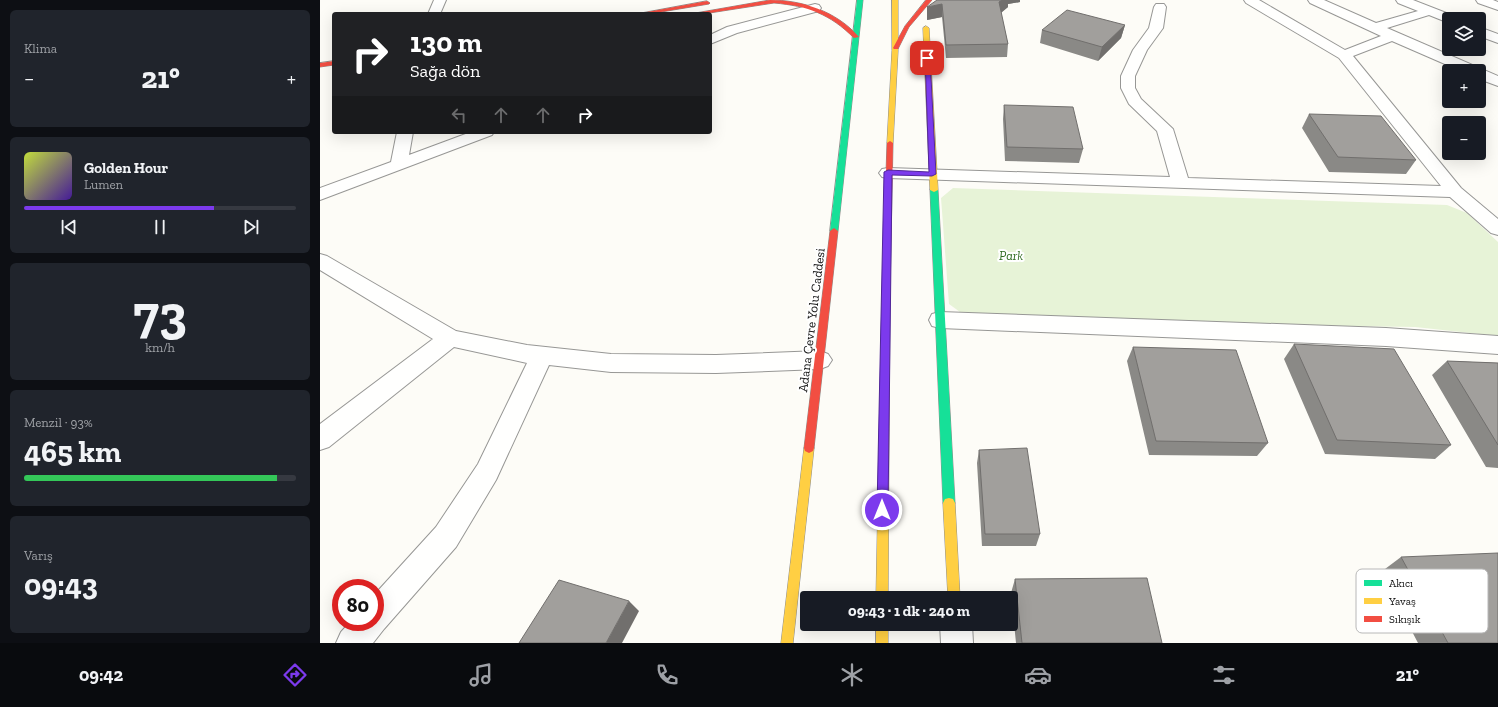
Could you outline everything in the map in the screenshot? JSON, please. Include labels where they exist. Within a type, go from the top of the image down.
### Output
[{"type":"main road","points":[[652,12],[728,0]]},
{"type":"main road","points":[[706,12],[782,0]]},
{"type":"main road","name":"Adana Çevre Yolu Caddesi","points":[[787,643],[860,0]]},
{"type":"main road","points":[[882,591],[888,172],[895,51],[895,0]]},
{"type":"main road","points":[[895,51],[907,27],[929,0]]},
{"type":"main road","points":[[772,2],[791,3],[815,8],[842,22],[856,37]]},
{"type":"main road","points":[[926,28],[954,591]]},
{"type":"main road","points":[[320,65],[332,63]]},
{"type":"main road","points":[[320,74],[332,71]]},
{"type":"main road","points":[[882,631],[882,643]]},
{"type":"street","points":[[435,12],[440,0]]},
{"type":"street","points":[[1250,0],[1344,55],[1456,192],[1498,229]]},
{"type":"street","points":[[1314,0],[1457,64]]},
{"type":"street","points":[[1402,0],[1442,16]]},
{"type":"street","points":[[1482,0],[1498,6]]},
{"type":"street","points":[[1160,7],[1156,28],[1140,50],[1128,76],[1128,88],[1134,101],[1165,129],[1182,183]]},
{"type":"street","points":[[712,39],[732,30],[815,8]]},
{"type":"street","points":[[1375,28],[1430,11]]},
{"type":"street","points":[[1486,35],[1498,39]]},
{"type":"street","points":[[1344,55],[1392,36]]},
{"type":"street","points":[[1486,77],[1498,82]]},
{"type":"street","points":[[399,164],[405,134]]},
{"type":"street","points":[[320,194],[481,134]]},
{"type":"street","points":[[888,172],[1456,192]]},
{"type":"street","points":[[320,261],[450,338],[542,356],[611,363],[716,364],[820,360]]},
{"type":"street","points":[[940,320],[1386,337],[1498,344]]},
{"type":"street","points":[[320,439],[450,338]]},
{"type":"street","points":[[384,608],[446,537],[487,472],[542,356]]},
{"type":"street","points":[[352,643],[363,631]]},
{"type":"street","points":[[956,631],[957,643]]},
{"type":"green space","name":"Park","points":[[953,188],[1447,205],[1467,213],[1498,242],[1498,336],[1415,327],[971,320],[949,304],[941,198]]},
{"type":"building","points":[[937,0],[1002,0],[999,2],[1008,44],[946,45],[942,4],[927,7]]},
{"type":"building","points":[[1067,10],[1125,25],[1102,47],[1042,30]]},
{"type":"building","points":[[1004,105],[1073,107],[1083,149],[1007,147]]},
{"type":"building","points":[[1309,114],[1381,116],[1416,160],[1338,157]]},
{"type":"building","points":[[1294,344],[1394,349],[1451,445],[1337,440]]},
{"type":"building","points":[[1133,347],[1236,350],[1268,443],[1156,441]]},
{"type":"building","points":[[1447,361],[1498,363],[1498,445]]},
{"type":"building","points":[[1027,448],[1040,534],[985,534],[979,450]]},
{"type":"building","points":[[1498,553],[1498,643],[1448,643],[1443,633],[1488,633],[1488,569],[1408,569],[1401,557]]},
{"type":"building","points":[[1147,578],[1162,643],[1022,643],[1018,591],[1016,591],[1015,579]]},
{"type":"building","points":[[559,580],[629,601],[606,643],[519,643]]},
{"type":"traffic: fast","points":[[834,231],[860,0]]},
{"type":"traffic: fast","points":[[934,190],[949,503]]},
{"type":"traffic: slow","points":[[890,143],[895,51],[895,0]]},
{"type":"traffic: slow","points":[[926,28],[934,190]]},
{"type":"traffic: slow","points":[[882,591],[886,295]]},
{"type":"traffic: slow","points":[[787,643],[809,448]]},
{"type":"traffic: slow","points":[[949,503],[954,591]]},
{"type":"traffic: slow","points":[[882,631],[882,643]]},
{"type":"traffic: jam","points":[[706,12],[782,0]]},
{"type":"traffic: jam","points":[[896,48],[907,27],[929,0]]},
{"type":"traffic: jam","points":[[772,1],[797,4],[818,10],[838,20],[856,37]]},
{"type":"traffic: jam","points":[[651,12],[707,3]]},
{"type":"traffic: jam","points":[[320,65],[332,63]]},
{"type":"traffic: jam","points":[[886,295],[890,143]]},
{"type":"traffic: jam","points":[[809,448],[834,231]]},
{"type":"route","points":[[882,510],[888,172],[932,174],[927,58]]}]
